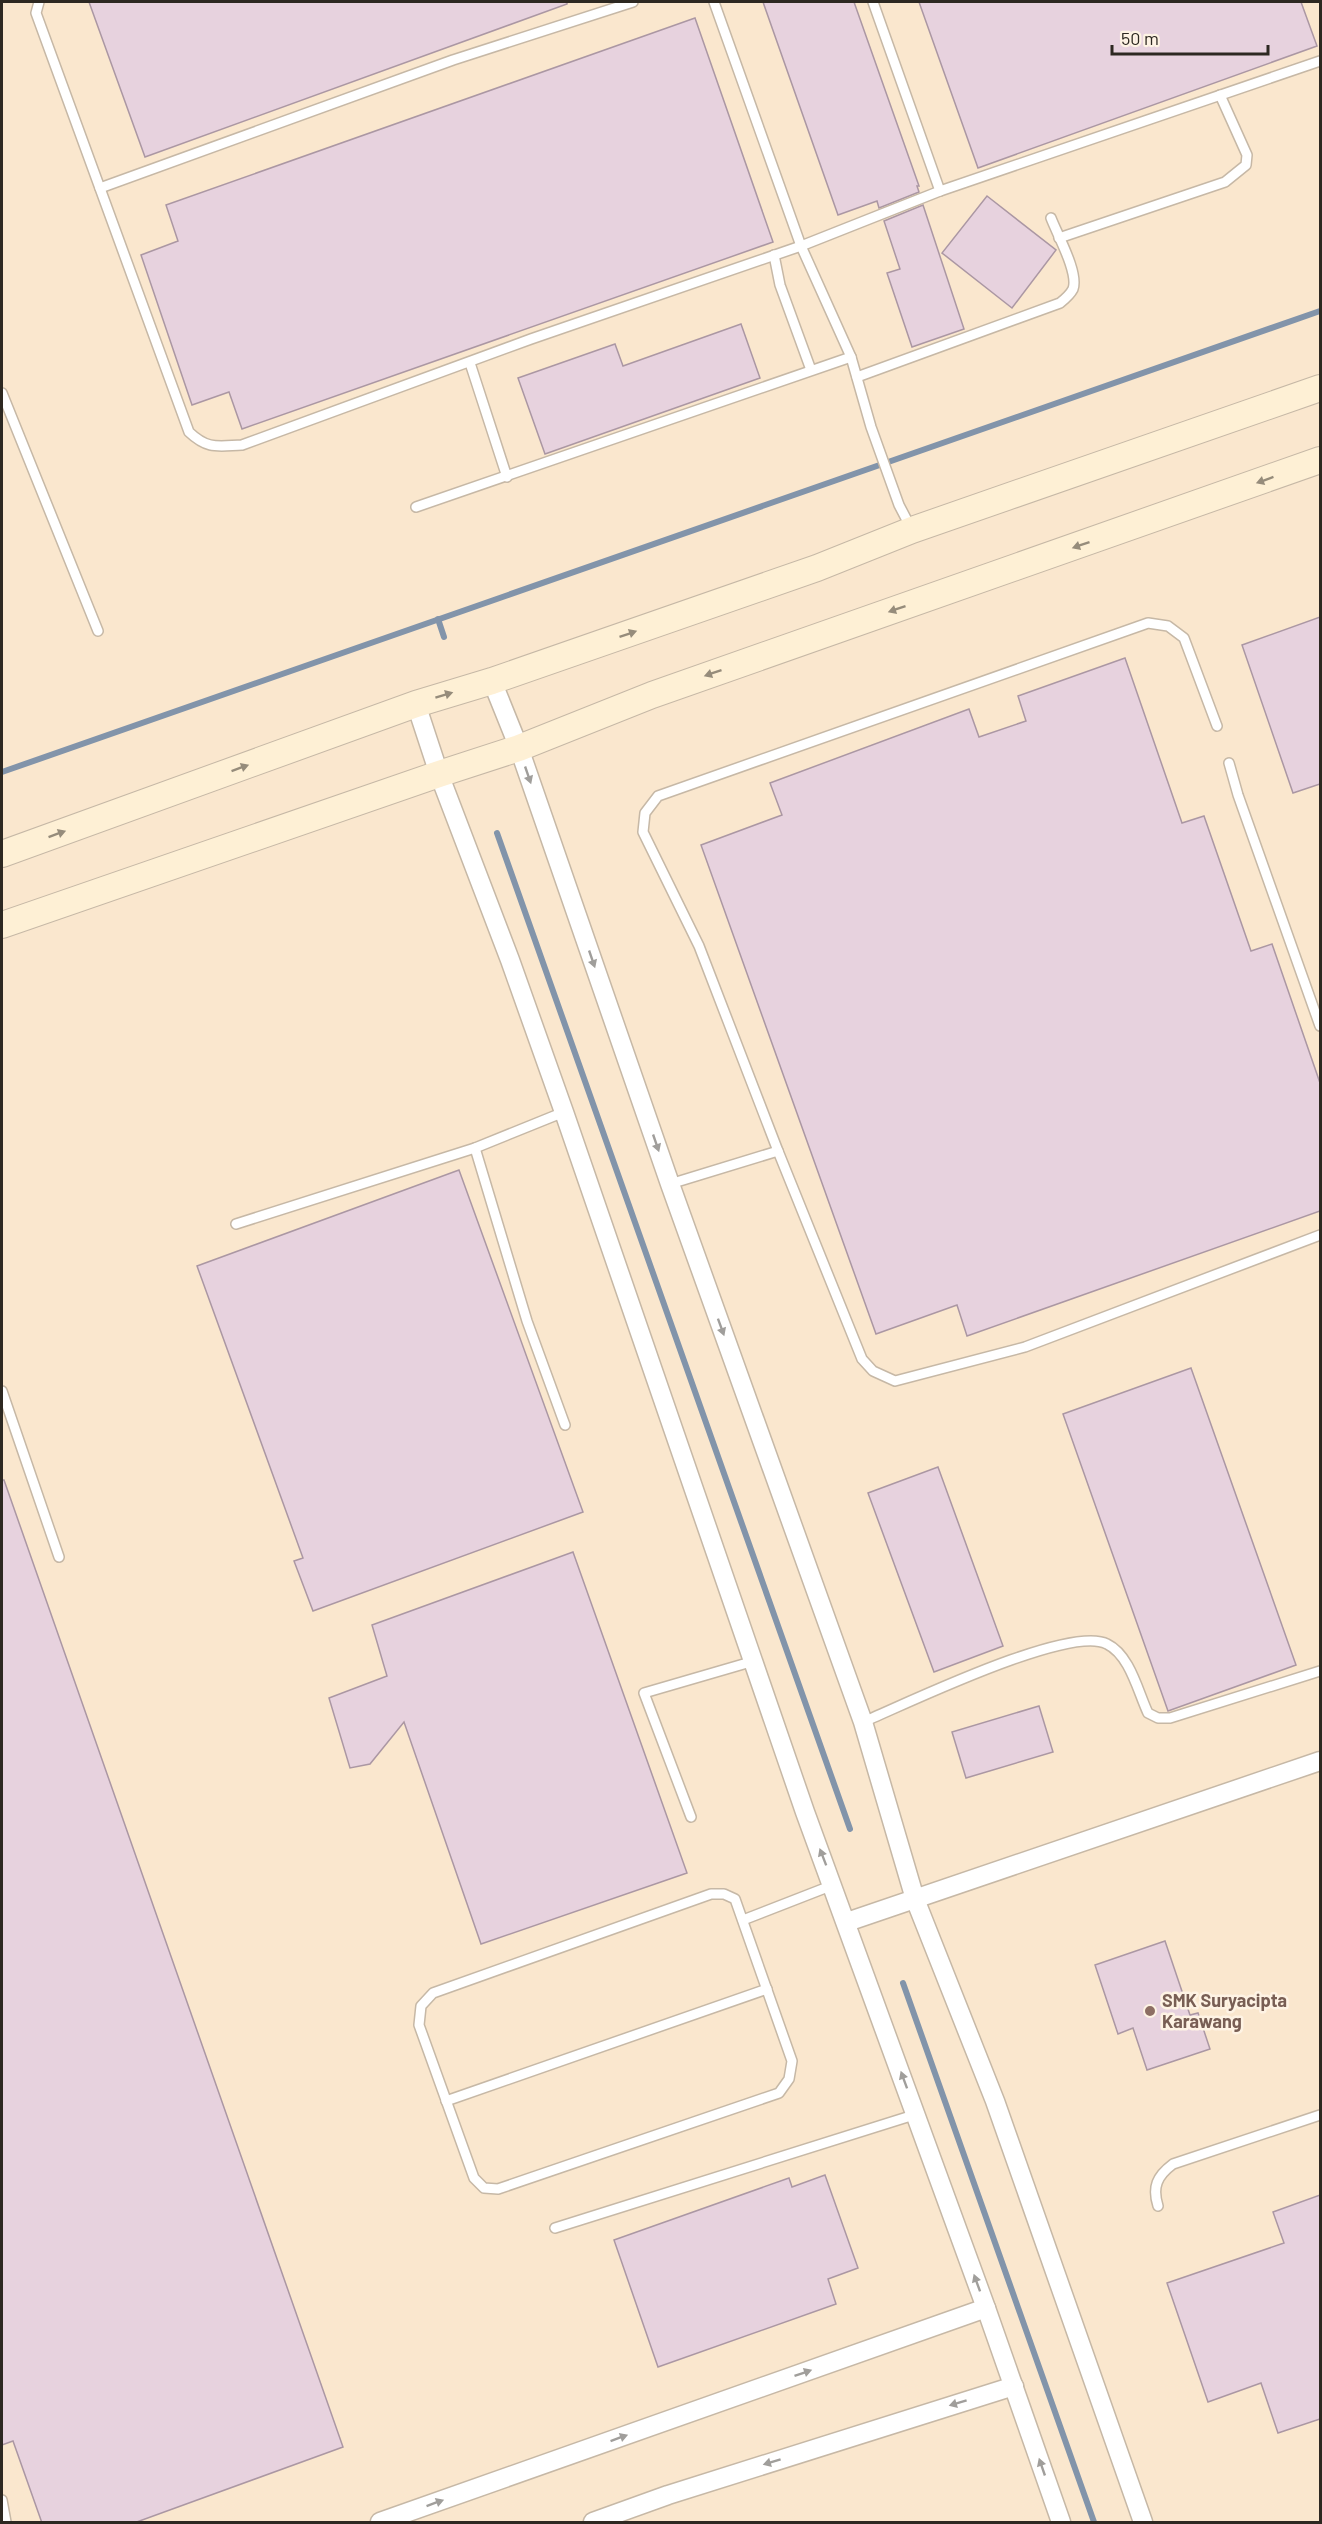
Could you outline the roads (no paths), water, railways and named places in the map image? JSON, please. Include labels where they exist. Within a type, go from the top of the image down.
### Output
[{"type":"street","points":[[2,854],[416,704],[492,681],[817,568],[912,530],[1320,388]]},
{"type":"street","points":[[2,925],[519,748],[663,691],[1320,460]]},
{"type":"street","points":[[492,681],[519,748],[670,1184],[863,1722],[915,1899],[995,2101],[1143,2523]]},
{"type":"street","points":[[416,704],[439,774],[510,960],[564,1112],[806,1812],[987,2308],[1061,2523]]},
{"type":"street","points":[[847,1922],[1038,1859],[1320,1761]]},
{"type":"street","points":[[380,2523],[987,2308]]},
{"type":"street","points":[[593,2523],[668,2495],[1014,2386]]},
{"type":"lane","points":[[39,2],[36,13],[189,432],[201,443],[216,446],[242,445],[531,339],[801,246],[940,191],[1320,61]]},
{"type":"lane","points":[[100,188],[453,60],[633,2]]},
{"type":"lane","points":[[714,2],[801,246],[851,357],[871,427],[899,505],[912,530]]},
{"type":"lane","points":[[873,2],[940,191]]},
{"type":"lane","points":[[1059,238],[1225,182],[1246,165],[1247,155],[1220,95]]},
{"type":"lane","points":[[857,377],[1060,303],[1074,287],[1073,273],[1051,218]]},
{"type":"lane","points":[[774,255],[780,285],[811,370]]},
{"type":"lane","points":[[416,507],[851,357]]},
{"type":"lane","points":[[470,363],[507,477]]},
{"type":"lane","points":[[2,393],[98,631]]},
{"type":"lane","points":[[1217,726],[1184,638],[1168,626],[1148,623],[658,796],[645,813],[643,832],[699,946],[862,1359],[873,1371],[895,1381],[1025,1347],[1320,1235]]},
{"type":"lane","points":[[1229,763],[1238,795],[1320,1026]]},
{"type":"lane","points":[[236,1224],[475,1148],[564,1112]]},
{"type":"lane","points":[[475,1148],[527,1321],[565,1425]]},
{"type":"lane","points":[[670,1184],[778,1150]]},
{"type":"lane","points":[[2,1391],[59,1557]]},
{"type":"lane","points":[[863,1722],[1029,1652],[1090,1639],[1108,1644],[1129,1666],[1148,1713],[1158,1718],[1170,1718],[1320,1671]]},
{"type":"lane","points":[[691,1817],[645,1693],[754,1661]]},
{"type":"lane","points":[[743,1920],[833,1885]]},
{"type":"lane","points":[[711,1894],[724,1894],[735,1899],[743,1920],[792,2061],[789,2079],[779,2093],[498,2189],[484,2188],[474,2178],[419,2025],[420,2006],[433,1993],[711,1894]]},
{"type":"lane","points":[[446,2100],[767,1989]]},
{"type":"lane","points":[[555,2228],[917,2114]]},
{"type":"lane","points":[[1158,2206],[1154,2193],[1161,2173],[1173,2164],[1320,2115]]},
{"type":"lane","points":[[2,2500],[6,2523]]},
{"type":"waterway","points":[[2,772],[1320,311]]},
{"type":"waterway","points":[[438,619],[444,637]]},
{"type":"waterway","points":[[497,833],[850,1829]]},
{"type":"waterway","points":[[903,1983],[1094,2522]]},
{"type":"place","name":"SMK Suryacipta Karawang","points":[[1150,2011]]}]
